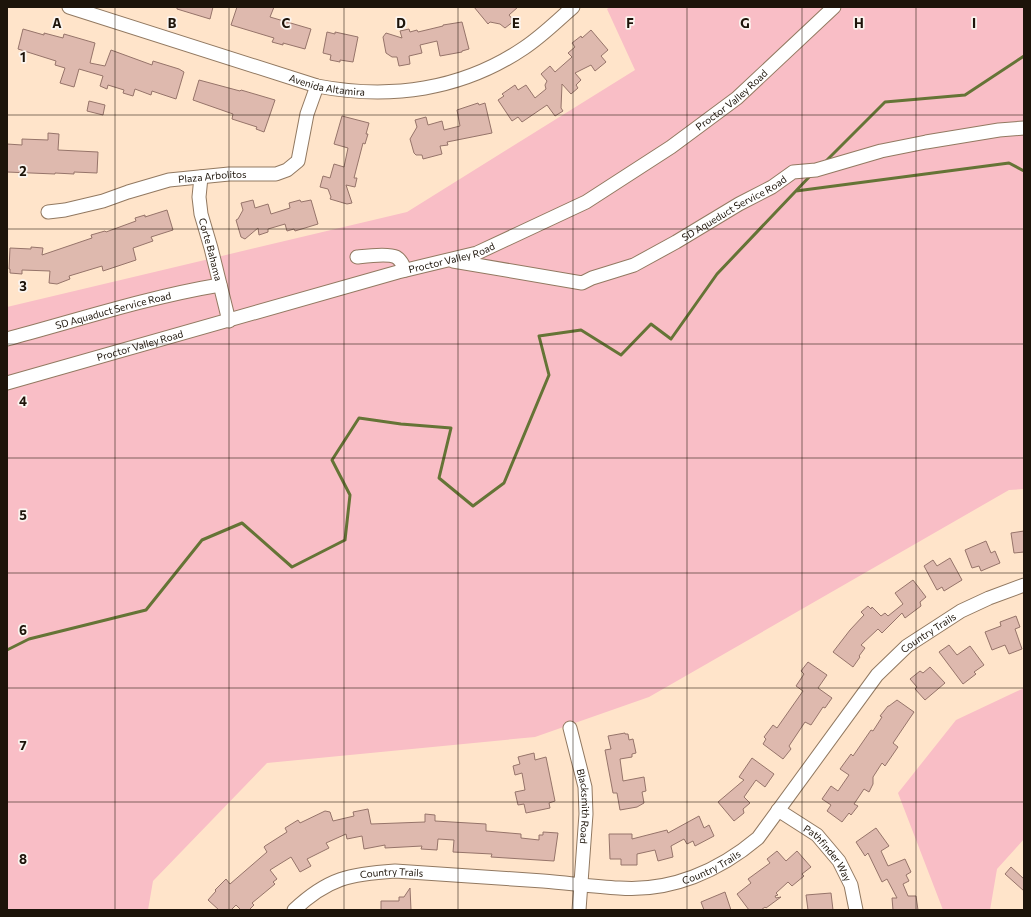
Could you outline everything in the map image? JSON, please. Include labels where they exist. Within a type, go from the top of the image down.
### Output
[{"type":"street","name":"Avenida Altamira","points":[[69,7],[317,86],[352,92],[387,92],[425,88],[446,83],[486,69],[511,56],[541,36],[573,7]]},
{"type":"street","name":"Proctor Valley Road","points":[[7,383],[405,270],[477,253],[586,202],[670,147],[737,98],[834,7]]},
{"type":"street","name":"Plaza Arbolitos","points":[[48,212],[65,210],[103,201],[169,180],[229,174],[276,174],[287,170],[298,161],[307,114],[317,86]]},
{"type":"street","name":"SD Aqueduct Service Road","points":[[448,260],[582,283],[592,278],[634,265],[676,242],[739,204],[772,187],[793,172],[816,170],[881,151],[926,142],[999,130],[1024,128]]},
{"type":"street","name":"Corte Bahama","points":[[200,178],[201,214],[229,321]]},
{"type":"street","points":[[357,257],[395,257],[402,263],[405,270]]},
{"type":"street","name":"SD Aquaduct Service Road","points":[[7,339],[160,297],[220,285]]},
{"type":"street","name":"Country Trails","points":[[294,910],[310,896],[333,882],[351,876],[373,872],[395,871],[620,888],[636,888],[670,884],[702,874],[722,864],[758,838],[877,675],[907,646],[961,611],[989,598],[1024,585]]},
{"type":"street","name":"Blacksmith Road","points":[[570,728],[585,787],[586,814],[579,910]]},
{"type":"street","name":"Pathfinder Way","points":[[778,810],[817,835],[839,861],[851,885],[856,910]]},
{"type":"shaded area","points":[[610,7],[1024,7],[1024,489],[1009,490],[649,697],[535,737],[267,763],[153,881],[148,910],[7,910],[7,307],[407,212],[635,70],[607,9]]},
{"type":"shaded area","points":[[1024,688],[1024,839],[997,869],[990,910],[943,910],[898,793],[956,720]]},
{"type":"building","points":[[177,7],[213,7],[210,19],[177,9]]},
{"type":"building","points":[[237,7],[274,7],[270,17],[311,29],[305,49],[283,43],[283,45],[272,42],[274,38],[231,25]]},
{"type":"building","points":[[474,7],[518,7],[509,15],[514,21],[505,28],[500,24],[490,22],[488,24]]},
{"type":"building","points":[[462,22],[469,49],[462,52],[440,56],[437,41],[420,45],[422,53],[409,56],[410,64],[399,66],[397,57],[392,57],[386,53],[383,37],[386,33],[402,38],[400,31],[409,29],[410,32],[417,30],[418,32],[443,25]]},
{"type":"building","points":[[23,29],[44,35],[44,33],[63,38],[64,34],[95,43],[90,63],[105,66],[111,50],[152,65],[153,61],[179,69],[184,72],[176,99],[152,91],[151,95],[135,89],[133,96],[123,93],[124,90],[108,85],[107,89],[100,86],[103,76],[79,69],[74,87],[60,83],[65,68],[55,65],[56,61],[18,49]]},
{"type":"building","points":[[591,30],[608,50],[601,56],[606,62],[595,71],[591,65],[575,73],[581,80],[576,85],[578,88],[571,94],[562,84],[561,108],[563,111],[555,116],[547,105],[522,122],[518,117],[512,121],[498,100],[504,96],[502,94],[515,85],[518,90],[526,85],[535,98],[546,89],[545,85],[547,81],[541,74],[550,66],[555,72],[572,57],[568,53],[575,47],[572,43],[581,36],[582,38]]},
{"type":"building","points":[[327,32],[335,34],[335,32],[358,37],[353,62],[330,60],[331,55],[323,53]]},
{"type":"building","points":[[199,80],[275,100],[264,132],[256,129],[257,127],[232,119],[233,114],[193,100]]},
{"type":"building","points":[[89,101],[105,105],[103,115],[87,111]]},
{"type":"building","points":[[478,103],[479,105],[485,103],[492,133],[447,142],[448,145],[440,146],[442,154],[423,159],[422,155],[416,155],[414,153],[410,139],[417,127],[415,120],[426,117],[428,125],[442,121],[444,130],[460,126],[457,110]]},
{"type":"building","points":[[342,116],[369,123],[366,134],[368,134],[365,144],[363,143],[354,178],[357,178],[355,187],[346,185],[352,203],[347,204],[330,199],[331,197],[328,189],[320,187],[323,176],[330,178],[334,164],[344,167],[348,148],[334,144]]},
{"type":"building","points":[[48,133],[59,134],[58,150],[98,152],[97,173],[74,172],[74,174],[55,174],[7,172],[7,144],[22,145],[22,139],[48,140]]},
{"type":"building","points":[[253,200],[255,208],[268,204],[271,214],[290,208],[289,203],[300,200],[301,202],[311,200],[318,224],[295,231],[294,229],[287,231],[285,224],[268,229],[268,232],[259,235],[258,228],[245,239],[241,237],[236,220],[243,210],[241,203]]},
{"type":"building","points":[[167,210],[173,230],[151,237],[153,241],[133,248],[136,260],[103,271],[102,266],[69,276],[70,279],[57,284],[49,283],[50,271],[22,270],[22,274],[10,273],[10,248],[43,248],[42,255],[92,238],[91,235],[106,232],[136,221],[135,218],[145,215],[145,217]]},
{"type":"building","points":[[1024,531],[1024,552],[1014,553],[1011,533]]},
{"type":"building","points":[[986,541],[991,553],[995,551],[1000,563],[981,571],[979,566],[972,568],[965,550]]},
{"type":"building","points":[[950,558],[962,580],[944,591],[942,587],[937,590],[924,566],[933,560],[937,566]]},
{"type":"building","points":[[913,580],[926,597],[920,602],[921,606],[905,618],[902,613],[882,633],[878,629],[861,645],[865,648],[853,667],[833,652],[864,615],[861,612],[868,606],[871,609],[872,607],[881,616],[885,613],[888,616],[903,604],[895,593]]},
{"type":"building","points":[[1016,616],[1020,627],[1015,629],[1022,649],[1009,654],[1005,645],[992,650],[985,632],[1001,626],[1000,622]]},
{"type":"building","points":[[949,645],[957,655],[970,646],[984,665],[974,672],[976,674],[963,684],[939,652]]},
{"type":"building","points":[[808,662],[827,675],[818,688],[832,698],[825,708],[823,707],[811,725],[805,722],[789,746],[791,749],[783,759],[763,744],[766,739],[764,737],[773,725],[777,728],[803,691],[796,686],[804,674],[801,671]]},
{"type":"building","points":[[930,667],[945,683],[925,700],[915,689],[917,687],[910,679],[920,671],[923,673]]},
{"type":"building","points":[[897,700],[914,712],[893,743],[898,747],[885,766],[882,763],[873,777],[873,784],[869,792],[864,789],[854,804],[858,806],[851,815],[849,813],[842,822],[827,811],[831,805],[822,799],[831,786],[838,791],[849,775],[840,769],[851,754],[853,756],[871,730],[873,731],[882,717],[880,716],[888,706]]},
{"type":"building","points":[[625,733],[628,734],[629,740],[633,739],[636,753],[632,754],[632,757],[620,759],[623,781],[644,777],[646,791],[642,792],[644,803],[637,807],[620,810],[617,793],[613,793],[605,750],[611,749],[608,736]]},
{"type":"building","points":[[534,753],[535,760],[546,757],[555,801],[549,803],[550,808],[526,813],[524,804],[518,805],[515,792],[525,790],[522,773],[515,775],[513,766],[520,764],[518,757]]},
{"type":"building","points":[[752,758],[774,774],[765,787],[756,780],[744,797],[750,803],[743,809],[744,813],[734,821],[718,802],[744,780],[739,777]]},
{"type":"building","points":[[368,809],[371,824],[425,822],[425,814],[435,815],[435,821],[486,824],[486,831],[521,834],[521,838],[539,840],[539,835],[543,835],[543,832],[558,833],[554,861],[491,857],[492,854],[453,852],[454,840],[438,839],[437,850],[421,849],[422,846],[385,848],[385,845],[364,849],[362,836],[347,839],[346,834],[326,843],[329,848],[307,859],[311,866],[300,872],[291,857],[270,870],[277,879],[273,882],[275,884],[252,903],[254,905],[249,910],[241,910],[236,905],[231,910],[219,910],[208,900],[226,879],[230,884],[267,852],[264,847],[265,846],[287,832],[285,828],[298,820],[300,823],[325,811],[330,812],[333,821],[354,816],[353,812]]},
{"type":"building","points":[[699,816],[704,828],[709,825],[714,836],[695,846],[693,841],[687,844],[684,839],[671,846],[673,857],[658,861],[655,850],[637,854],[637,865],[621,865],[621,859],[610,859],[609,834],[632,834],[632,839],[667,830],[668,833]]},
{"type":"building","points":[[876,828],[889,846],[881,851],[888,866],[905,859],[911,872],[906,875],[909,881],[903,884],[908,896],[916,896],[918,910],[893,910],[892,898],[897,898],[887,879],[882,882],[868,853],[865,856],[856,842]]},
{"type":"building","points":[[777,851],[786,861],[797,851],[811,867],[802,874],[804,876],[792,886],[788,882],[776,893],[778,895],[775,896],[776,898],[781,897],[766,908],[765,907],[761,910],[749,910],[737,894],[751,883],[748,879],[770,863],[767,859]]},
{"type":"building","points":[[1011,867],[1024,879],[1024,891],[1005,874]]},
{"type":"building","points":[[410,888],[411,910],[381,910],[381,901],[399,901],[399,897],[404,897]]},
{"type":"building","points":[[725,892],[731,910],[704,910],[701,902]]},
{"type":"building","points":[[831,893],[833,910],[808,910],[806,895]]},
{"type":"waterway","points":[[825,162],[885,102],[965,95],[1024,56]]},
{"type":"waterway","points":[[796,191],[1009,163],[1024,171]]},
{"type":"waterway","points":[[7,650],[29,639],[146,610],[202,540],[242,523],[292,567],[345,540],[350,495],[332,460],[359,418],[401,424],[451,428],[439,478],[473,506],[504,483],[549,375],[539,336],[581,330],[621,355],[651,324],[671,339],[717,274],[812,174]]}]
